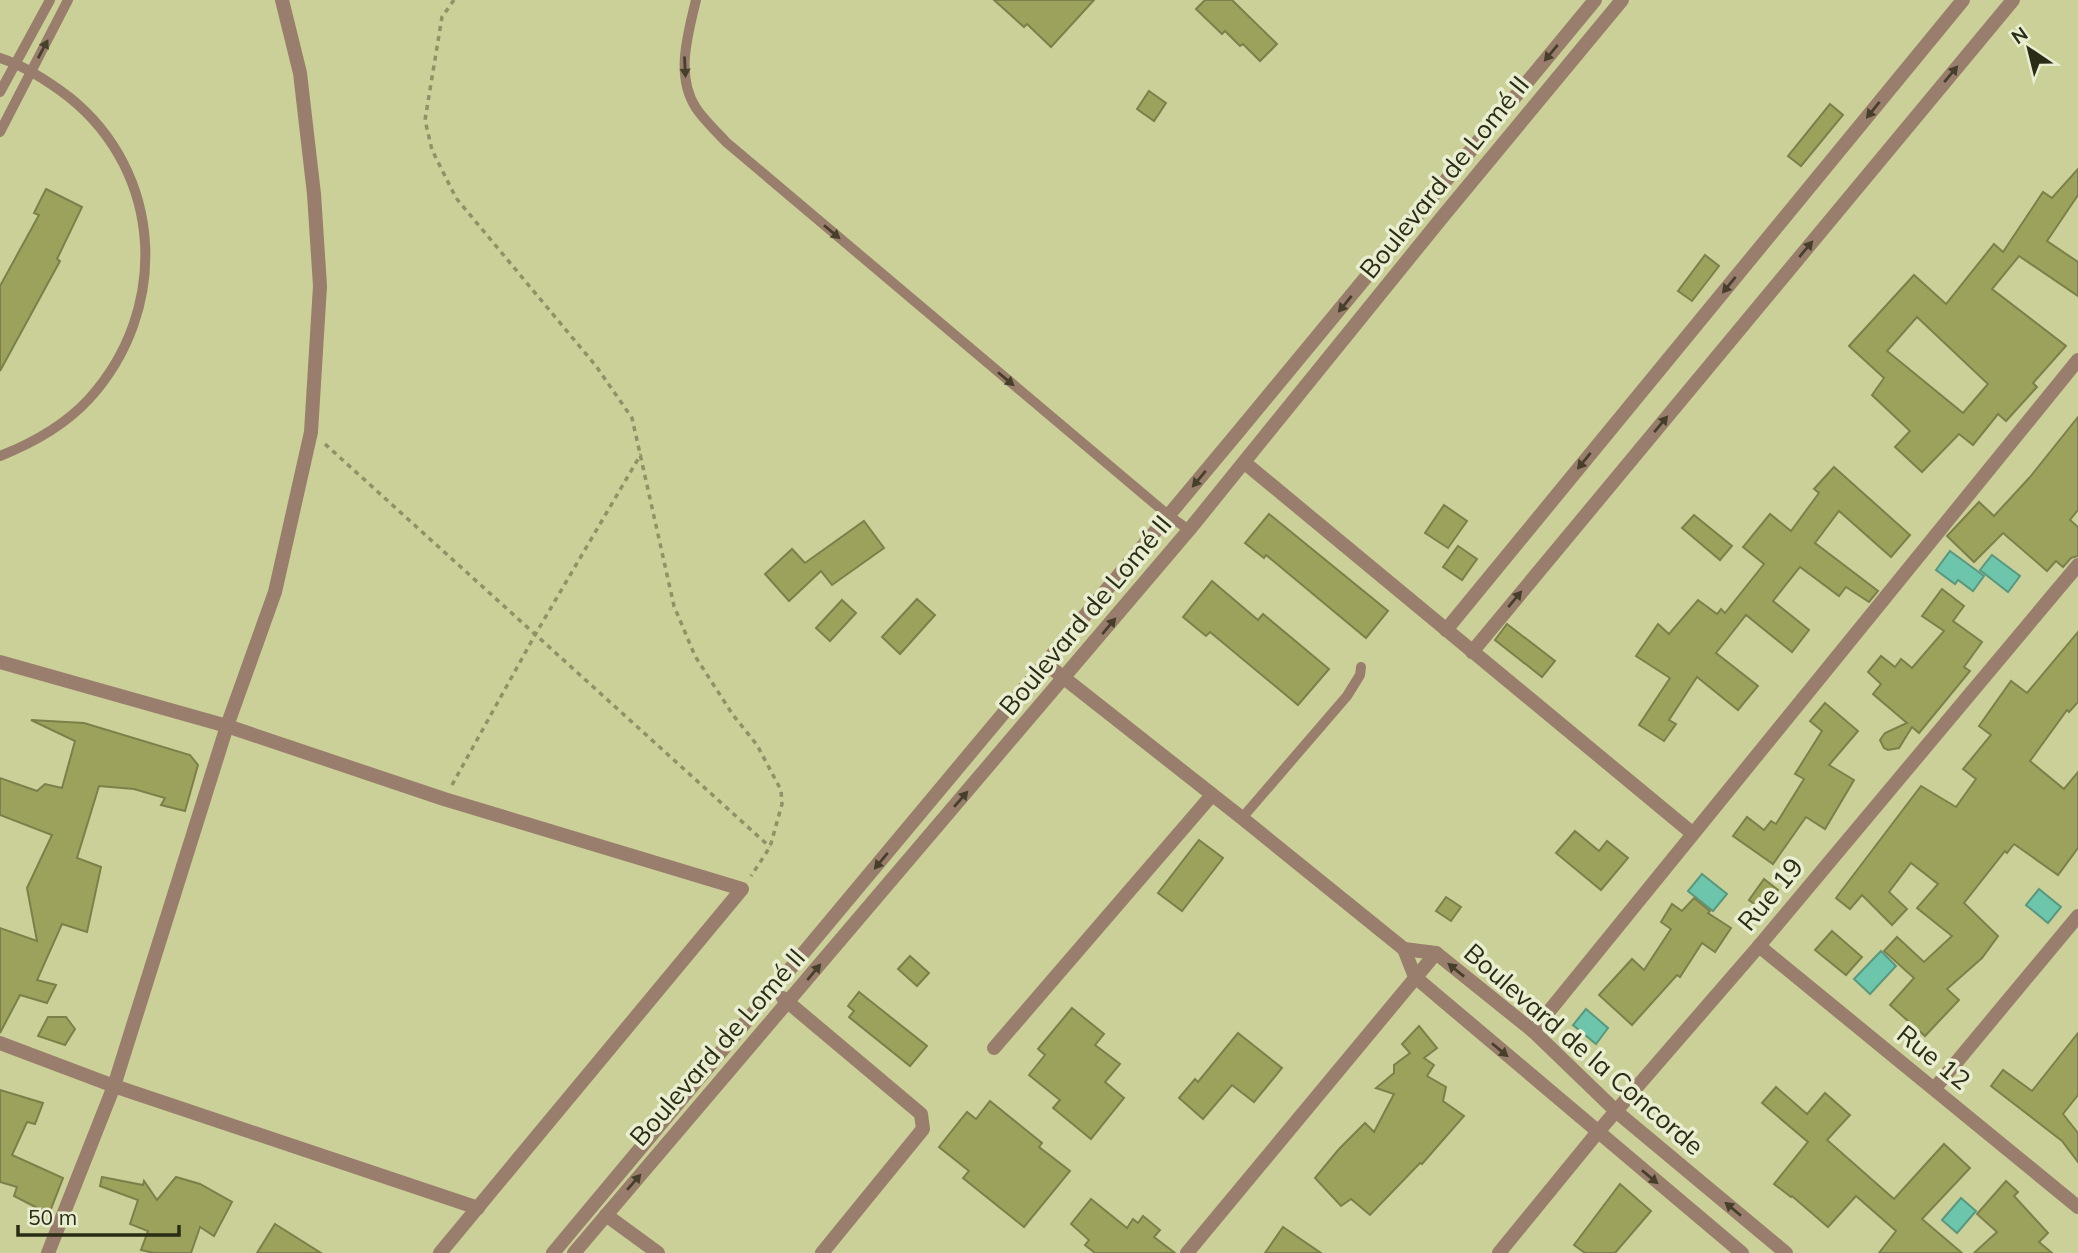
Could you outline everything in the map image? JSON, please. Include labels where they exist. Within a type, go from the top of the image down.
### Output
[{"type":"street","points":[[48,1253],[114,1086],[227,726],[275,592],[311,432],[320,286],[314,194],[300,73],[282,0]]},
{"type":"street","name":"Boulevard de Lomé II","points":[[553,1253],[1595,0]]},
{"type":"street","name":"Boulevard de Lomé II","points":[[574,1253],[1189,530],[1622,0]]},
{"type":"street","points":[[1446,630],[1963,0]]},
{"type":"street","points":[[1472,652],[2013,0]]},
{"type":"street","points":[[1533,1031],[2078,360]]},
{"type":"street","points":[[1245,463],[1692,833]]},
{"type":"street","name":"Rue 19","points":[[1499,1253],[1597,1133],[1759,946],[2078,565]]},
{"type":"street","points":[[0,662],[227,726],[444,799],[742,889],[440,1253]]},
{"type":"street","points":[[1045,663],[1404,949]]},
{"type":"street","points":[[994,1048],[1212,795]]},
{"type":"street","points":[[1935,1088],[2078,916]]},
{"type":"street","name":"Rue 12","points":[[1759,946],[2078,1207]]},
{"type":"street","name":"Boulevard de la Concorde","points":[[1742,1253],[1415,977],[1404,949],[1436,953],[1533,1031],[1617,1112],[1786,1253]]},
{"type":"street","points":[[1187,1253],[1436,953]]},
{"type":"street","points":[[773,990],[921,1114],[923,1120],[923,1129],[822,1253]]},
{"type":"street","points":[[0,1043],[114,1086],[478,1208]]},
{"type":"street","points":[[606,1215],[658,1253]]},
{"type":"lane","points":[[0,92],[50,0]]},
{"type":"lane","points":[[0,132],[68,0]]},
{"type":"lane","points":[[696,0],[685,47],[686,80],[695,107],[726,142],[1189,530]]},
{"type":"lane","points":[[0,58],[14,62],[55,87],[91,114],[110,139],[125,165],[139,201],[146,254],[138,311],[130,336],[105,379],[67,419],[46,435],[0,456]]},
{"type":"lane","points":[[1242,818],[1347,696],[1362,667]]},
{"type":"path","points":[[454,0],[442,17],[425,120],[432,150],[456,198],[617,394],[632,418],[642,452],[674,606],[695,656],[733,715],[757,744],[781,790],[782,804],[769,847],[742,889]]},
{"type":"path","points":[[311,432],[769,847]]},
{"type":"path","points":[[444,799],[535,635],[642,452]]},
{"type":"water","points":[[1950,551],[1984,576],[1973,591],[1958,580],[1955,584],[1936,570]]},
{"type":"water","points":[[1992,555],[2020,576],[2008,592],[1980,570]]},
{"type":"water","points":[[1702,874],[1727,894],[1713,911],[1688,891]]},
{"type":"water","points":[[2039,889],[2061,907],[2048,923],[2026,905]]},
{"type":"water","points":[[1881,951],[1896,966],[1870,994],[1854,979]]},
{"type":"water","points":[[1586,1009],[1608,1028],[1596,1044],[1573,1025]]},
{"type":"water","points":[[1961,1198],[1976,1211],[1957,1233],[1942,1220]]},
{"type":"building","points":[[994,0],[1094,0],[1051,47],[1027,24],[1024,27]]},
{"type":"building","points":[[1205,0],[1232,0],[1277,44],[1260,61],[1225,31],[1222,34],[1196,9]]},
{"type":"building","points":[[1149,91],[1166,103],[1154,121],[1137,109]]},
{"type":"building","points":[[1830,104],[1843,115],[1801,166],[1788,156]]},
{"type":"building","points":[[2078,169],[2078,195],[2047,241],[2078,262],[2078,296],[2019,256],[1992,289],[2066,346],[2033,383],[2037,387],[2006,421],[1998,414],[1973,445],[1959,434],[1922,472],[1895,447],[1910,431],[1872,395],[1884,378],[1849,346],[1914,275],[1946,304],[1994,244],[2003,252],[2043,192],[2052,198]],"holes":[[[1917,317],[1988,384],[1963,413],[1887,351]]]},
{"type":"building","points":[[46,189],[82,207],[57,259],[60,261],[0,371],[0,286],[39,215],[34,213]]},
{"type":"building","points":[[1705,255],[1719,266],[1692,301],[1678,291]]},
{"type":"building","points":[[2078,417],[2078,510],[2070,520],[2078,527],[2078,556],[2071,558],[2063,567],[2056,561],[2047,571],[2003,533],[1974,562],[1947,536],[1979,502],[1994,516],[2030,477]]},
{"type":"building","points":[[1834,467],[1910,535],[1891,557],[1839,511],[1815,543],[1878,591],[1869,602],[1846,587],[1839,596],[1800,567],[1773,601],[1809,630],[1792,652],[1746,615],[1716,653],[1758,686],[1738,710],[1697,677],[1669,720],[1676,724],[1664,741],[1639,725],[1670,678],[1636,656],[1658,624],[1669,634],[1698,600],[1717,614],[1721,609],[1725,613],[1764,564],[1743,547],[1770,514],[1791,531],[1819,493],[1814,489]]},
{"type":"building","points":[[1444,505],[1467,521],[1448,548],[1425,533]]},
{"type":"building","points":[[1269,514],[1388,611],[1366,638],[1266,555],[1264,558],[1245,543]]},
{"type":"building","points":[[1694,515],[1732,546],[1720,560],[1682,528]]},
{"type":"building","points":[[864,521],[884,548],[832,585],[821,571],[789,601],[765,574],[792,549],[805,563]]},
{"type":"building","points":[[1458,546],[1477,559],[1462,580],[1443,567]]},
{"type":"building","points":[[1212,581],[1258,620],[1263,614],[1329,669],[1298,705],[1210,632],[1206,636],[1183,617]]},
{"type":"building","points":[[1942,589],[1964,606],[1953,621],[1982,642],[1964,667],[1970,671],[1919,733],[1912,727],[1899,748],[1888,750],[1880,740],[1885,733],[1907,723],[1873,694],[1881,684],[1868,672],[1881,656],[1895,667],[1901,659],[1912,668],[1944,631],[1922,616]]},
{"type":"building","points":[[917,599],[935,615],[900,654],[882,637]]},
{"type":"building","points":[[842,600],[856,613],[830,641],[816,628]]},
{"type":"building","points":[[1507,624],[1555,661],[1542,677],[1495,640]]},
{"type":"building","points":[[2078,632],[2078,702],[2069,712],[2067,710],[2030,761],[2064,789],[2078,772],[2078,848],[2058,875],[2014,844],[2007,853],[2005,851],[1964,903],[1998,936],[1982,958],[1947,989],[1959,1000],[1925,1036],[1890,1005],[1914,978],[1884,951],[1897,937],[1924,962],[1952,936],[1917,908],[1938,884],[1911,863],[1889,892],[1907,909],[1892,925],[1862,895],[1850,909],[1836,898],[1921,786],[1956,807],[1976,779],[1963,769],[1991,735],[1979,726],[2011,681],[2027,693]]},
{"type":"building","points":[[1825,703],[1858,731],[1829,765],[1854,780],[1825,829],[1806,817],[1773,864],[1733,836],[1747,817],[1764,830],[1771,821],[1776,824],[1804,779],[1795,774],[1822,731],[1810,721]]},
{"type":"building","points":[[31,720],[84,723],[190,755],[198,765],[185,811],[161,805],[165,798],[134,789],[99,786],[77,858],[101,867],[87,932],[62,924],[37,980],[56,985],[47,1003],[20,995],[0,1033],[0,928],[37,941],[27,888],[52,835],[0,815],[0,778],[37,791],[45,784],[62,788],[75,741]]},
{"type":"building","points":[[1575,831],[1599,851],[1607,841],[1628,858],[1601,890],[1556,853]]},
{"type":"building","points":[[1199,840],[1223,858],[1182,911],[1158,893]]},
{"type":"building","points":[[1764,879],[1778,890],[1763,911],[1749,900]]},
{"type":"building","points":[[1446,897],[1461,907],[1451,921],[1436,911]]},
{"type":"building","points":[[1694,898],[1710,911],[1708,913],[1731,928],[1715,952],[1702,943],[1680,977],[1677,975],[1632,1025],[1599,995],[1632,959],[1644,970],[1671,929],[1661,922],[1672,904],[1682,911]]},
{"type":"building","points":[[1832,931],[1862,957],[1846,975],[1815,950]]},
{"type":"building","points":[[910,956],[929,973],[917,986],[898,969]]},
{"type":"building","points":[[859,992],[927,1046],[910,1066],[849,1017],[854,1011],[848,1006]]},
{"type":"building","points":[[1072,1008],[1104,1034],[1095,1045],[1120,1064],[1105,1082],[1124,1098],[1091,1139],[1053,1108],[1060,1100],[1029,1075],[1045,1055],[1038,1049]]},
{"type":"building","points":[[48,1017],[66,1017],[75,1029],[65,1045],[38,1036]]},
{"type":"building","points":[[1419,1026],[1437,1048],[1424,1058],[1434,1065],[1427,1076],[1446,1087],[1443,1101],[1464,1116],[1422,1164],[1420,1163],[1370,1215],[1351,1199],[1341,1206],[1315,1178],[1365,1123],[1374,1132],[1394,1094],[1376,1088],[1394,1073],[1394,1065],[1410,1053],[1402,1044]]},
{"type":"building","points":[[1238,1033],[1282,1068],[1254,1102],[1232,1085],[1203,1119],[1179,1098],[1195,1079],[1198,1082]]},
{"type":"building","points":[[2078,1033],[2078,1095],[2063,1114],[2078,1133],[2078,1162],[2062,1141],[1991,1086],[2003,1070],[2032,1091]]},
{"type":"building","points":[[1776,1087],[1807,1114],[1825,1093],[1850,1115],[1827,1140],[1894,1199],[1944,1144],[1970,1168],[1922,1219],[1962,1253],[1879,1253],[1896,1231],[1856,1196],[1828,1227],[1774,1184],[1808,1142],[1762,1103]]},
{"type":"building","points":[[0,1090],[43,1103],[35,1124],[27,1122],[12,1155],[63,1178],[49,1214],[14,1196],[17,1187],[0,1182]]},
{"type":"building","points":[[990,1101],[1042,1143],[1039,1147],[1070,1171],[1024,1227],[963,1178],[969,1171],[939,1147],[967,1112],[976,1119]]},
{"type":"building","points":[[102,1177],[143,1185],[144,1181],[157,1200],[176,1177],[200,1184],[232,1202],[214,1236],[200,1227],[191,1253],[154,1253],[141,1250],[148,1231],[130,1224],[138,1200],[100,1186]]},
{"type":"building","points":[[2006,1181],[2018,1192],[2014,1196],[2048,1233],[2039,1242],[2052,1253],[1974,1253],[1997,1232],[1977,1214]]},
{"type":"building","points":[[1620,1184],[1651,1211],[1615,1253],[1585,1253],[1574,1245]]},
{"type":"building","points":[[1091,1199],[1127,1228],[1133,1219],[1138,1223],[1143,1216],[1160,1230],[1154,1237],[1175,1253],[1095,1253],[1085,1245],[1089,1240],[1071,1224]]},
{"type":"building","points":[[275,1224],[321,1253],[257,1253]]},
{"type":"building","points":[[1283,1227],[1321,1253],[1265,1253]]}]
